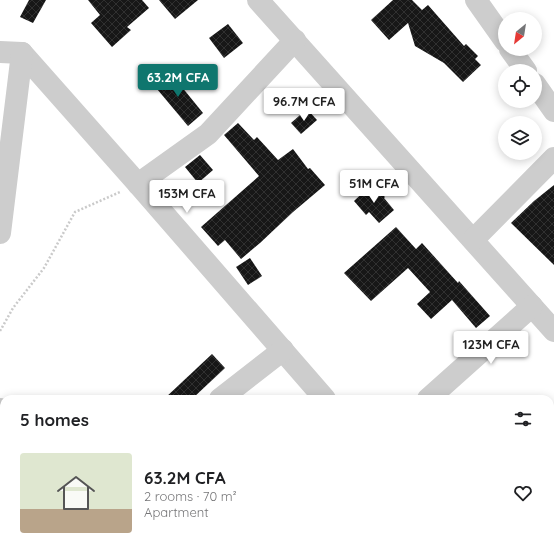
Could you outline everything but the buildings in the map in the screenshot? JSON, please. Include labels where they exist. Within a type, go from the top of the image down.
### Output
[{"type":"street","points":[[258,0],[554,331]]},
{"type":"street","points":[[476,0],[498,31]]},
{"type":"street","points":[[138,184],[208,134],[295,40]]},
{"type":"street","points":[[0,52],[22,53],[322,395]]},
{"type":"street","points":[[0,233],[22,53]]},
{"type":"street","points":[[542,94],[554,111]]},
{"type":"street","points":[[473,240],[554,158]]},
{"type":"street","points":[[432,395],[532,306]]},
{"type":"street","points":[[225,395],[283,350]]},
{"type":"path","points":[[0,331],[13,308],[44,268],[75,212],[138,184]]}]
